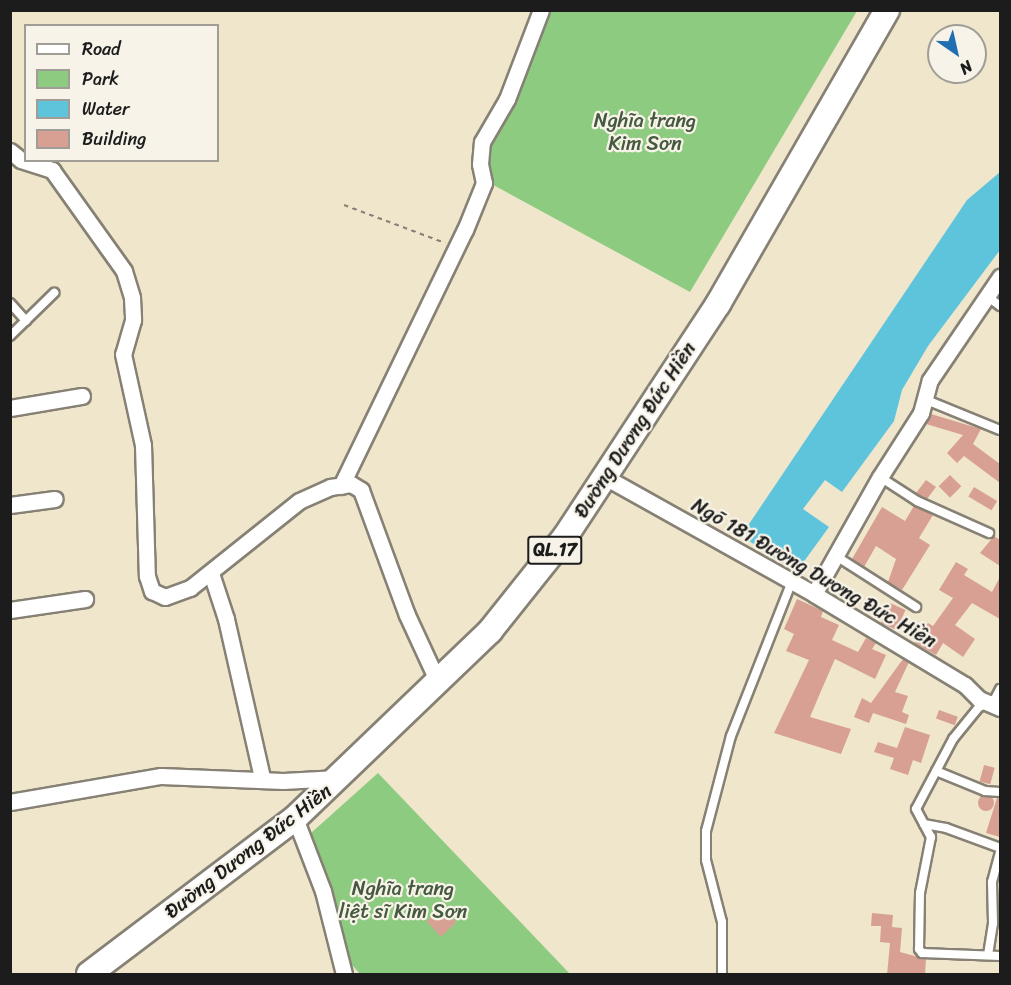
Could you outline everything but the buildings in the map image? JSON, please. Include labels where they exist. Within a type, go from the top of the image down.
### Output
[{"type":"highway","name":"Đường Dương Đức Hiền","points":[[89,975],[295,818],[490,631],[565,537],[718,304],[887,10]]},
{"type":"street","points":[[341,486],[456,247],[484,183],[480,164],[482,142],[507,99],[541,10]]},
{"type":"street","points":[[10,151],[24,160]]},
{"type":"street","points":[[38,162],[52,170],[124,271],[132,298],[133,320],[123,354],[143,445],[147,576],[152,591],[165,597],[190,588],[212,573],[299,501],[351,484],[361,490],[407,615],[438,682]]},
{"type":"street","points":[[814,594],[880,477],[921,414],[930,380],[1000,277]]},
{"type":"street","points":[[10,408],[82,396]]},
{"type":"street","name":"Ngõ 181 Đường Dương Đức Hiền","points":[[605,477],[791,584],[814,594],[995,703]]},
{"type":"street","points":[[10,505],[55,499]]},
{"type":"street","points":[[212,573],[226,619],[262,778]]},
{"type":"street","points":[[10,610],[85,599]]},
{"type":"street","points":[[10,802],[161,776],[339,778]]},
{"type":"street","points":[[295,818],[323,891],[344,975]]},
{"type":"lane","points":[[10,336],[54,293]]},
{"type":"lane","points":[[986,296],[1000,306]]},
{"type":"lane","points":[[10,303],[26,321]]},
{"type":"lane","points":[[924,399],[1000,430]]},
{"type":"lane","points":[[880,477],[917,501],[989,533]]},
{"type":"lane","points":[[836,556],[916,607]]},
{"type":"lane","points":[[722,975],[722,922],[706,860],[706,831],[732,736],[791,584]]},
{"type":"lane","points":[[1000,689],[995,703],[979,707],[953,739],[916,809],[924,824],[931,847],[920,893],[919,949],[926,953],[1000,956]]},
{"type":"lane","points":[[936,771],[985,791],[1000,792]]},
{"type":"lane","points":[[924,824],[953,830],[1000,848]]},
{"type":"lane","points":[[988,955],[993,923],[992,882],[1000,853]]},
{"type":"path","points":[[344,205],[456,247]]},
{"type":"green space","name":"Nghĩa trang Kim Sơn","points":[[538,11],[857,11],[690,292],[486,181],[482,142]]},
{"type":"green space","name":"Nghĩa trang liệt sĩ Kim Sơn","points":[[378,773],[570,974],[360,974],[346,958],[311,833]]},
{"type":"water","points":[[1000,172],[1000,250],[928,346],[902,390],[894,421],[842,492],[825,480],[803,509],[829,527],[805,560],[797,566],[783,563],[749,541],[745,530],[967,200]]}]
